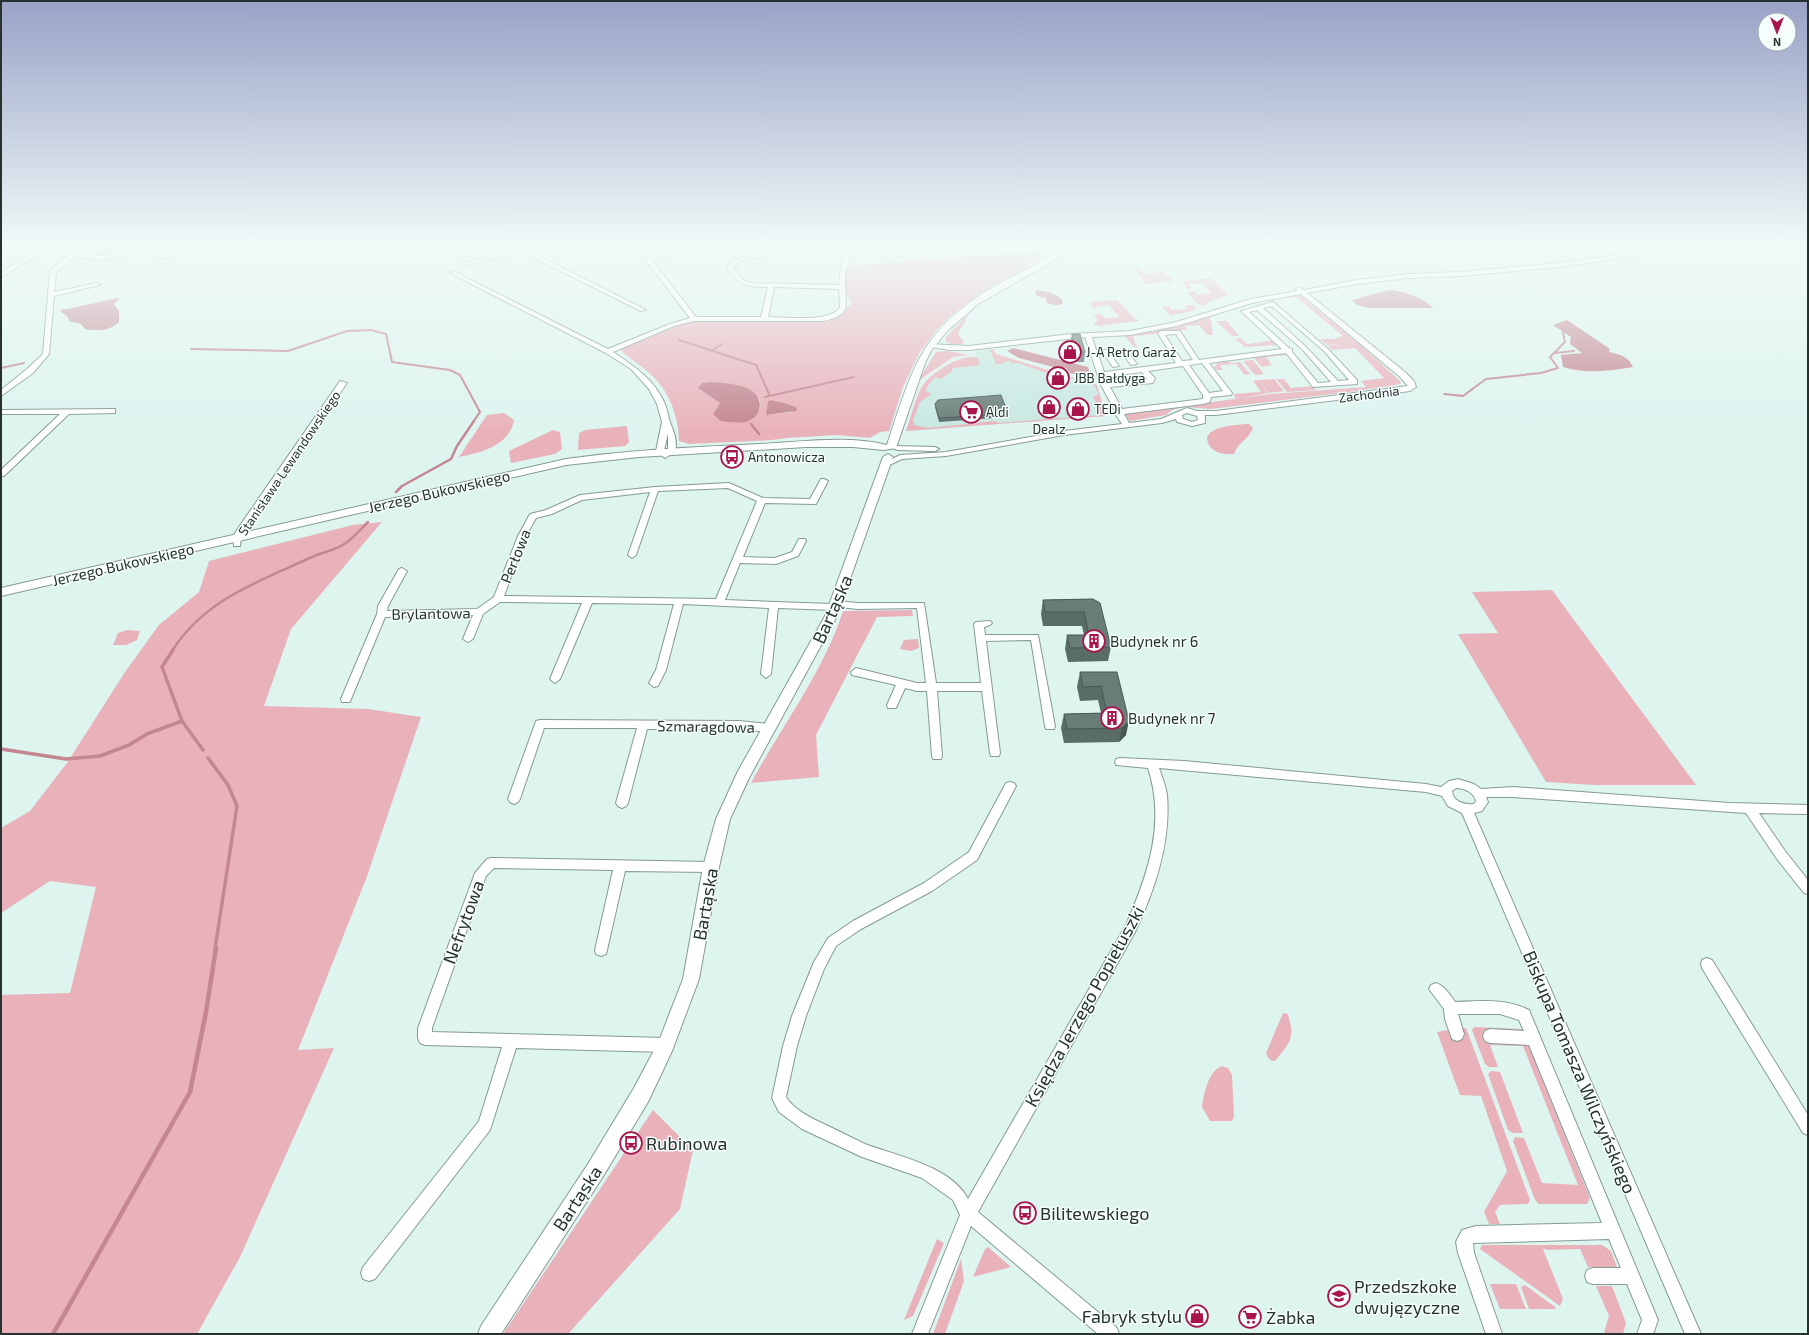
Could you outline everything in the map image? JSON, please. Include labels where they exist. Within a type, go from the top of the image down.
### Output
[{"type":"street","points":[[1,394],[30,371],[46,354],[50,306]]},
{"type":"street","points":[[519,306],[608,352],[633,368],[652,388],[661,404],[666,422],[672,434],[666,453]]},
{"type":"street","points":[[635,306],[643,310]]},
{"type":"street","points":[[684,306],[694,319]]},
{"type":"street","points":[[764,319],[767,306]]},
{"type":"street","points":[[608,352],[672,325],[694,319],[823,319],[835,316],[842,310],[842,306]]},
{"type":"street","name":"Bartąska","points":[[489,1334],[595,1171],[641,1094],[666,1045],[692,979],[711,867],[723,819],[743,775],[768,728],[824,632],[835,606],[921,362],[971,306]]},
{"type":"street","points":[[937,343],[956,348],[1147,331],[1236,306]]},
{"type":"street","points":[[1262,306],[1244,311],[1287,350],[1316,385],[1354,382],[1326,350],[1276,306]]},
{"type":"street","name":"Zachodnia","points":[[1198,421],[1216,413],[1407,389],[1412,387],[1411,383],[1402,374],[1320,306]]},
{"type":"street","points":[[1258,307],[1304,348],[1336,383]]},
{"type":"street","points":[[1161,332],[1178,332],[1228,393],[1207,395],[1182,363],[1161,332]]},
{"type":"street","points":[[1088,336],[1105,385],[1118,412],[1126,424]]},
{"type":"street","points":[[1115,337],[1132,364]]},
{"type":"street","points":[[1101,375],[1144,370],[1182,363],[1304,348]]},
{"type":"street","points":[[1094,352],[1124,351]]},
{"type":"street","points":[[1106,352],[1115,366]]},
{"type":"street","points":[[1105,385],[1150,380],[1144,370]]},
{"type":"street","name":"Stanisława Lewandowskiego","points":[[237,540],[344,383]]},
{"type":"street","points":[[1118,412],[1201,402],[1206,400],[1207,395]]},
{"type":"street","points":[[1,412],[113,411]]},
{"type":"street","points":[[1180,419],[1183,411],[1198,421]]},
{"type":"street","points":[[1,474],[66,412]]},
{"type":"street","points":[[889,453],[916,452],[946,454],[1064,433],[1126,424],[1180,419],[1198,421]]},
{"type":"street","points":[[666,422],[666,453]]},
{"type":"street","points":[[867,448],[887,442],[895,436],[901,444],[916,452]]},
{"type":"street","name":"Jerzego Bukowskiego","points":[[1,592],[571,466],[666,453],[867,448],[889,453]]},
{"type":"street","points":[[889,453],[900,458],[916,452]]},
{"type":"street","name":"Perłowa","points":[[479,612],[498,599],[522,536],[533,516],[549,512],[580,498],[655,489],[729,485],[762,500],[813,502],[824,481]]},
{"type":"street","points":[[632,555],[655,489]]},
{"type":"street","points":[[719,603],[762,500]]},
{"type":"street","name":"Jerzego Bukowskiego","points":[[1,598],[237,540]]},
{"type":"street","points":[[737,560],[776,561],[795,554],[802,541]]},
{"type":"street","name":"Brylantowa","points":[[346,699],[382,614],[383,606],[402,571]]},
{"type":"street","points":[[498,599],[680,601],[835,606],[921,605],[932,688],[937,756]]},
{"type":"street","points":[[555,679],[588,601]]},
{"type":"street","points":[[654,682],[661,670],[680,601]]},
{"type":"street","points":[[766,674],[774,605]]},
{"type":"street","points":[[468,638],[479,612]]},
{"type":"street","name":"Brylantowa","points":[[382,614],[479,612]]},
{"type":"street","points":[[987,623],[979,624],[995,752]]},
{"type":"street","points":[[981,638],[1035,635],[1050,726]]},
{"type":"street","points":[[856,672],[902,683],[932,688],[987,687]]},
{"type":"street","points":[[892,705],[902,683]]},
{"type":"street","name":"Szmaragdowa","points":[[514,799],[540,724],[739,726],[768,728]]},
{"type":"street","name":"Szmaragdowa","points":[[622,804],[643,725]]},
{"type":"street","points":[[1120,762],[1152,763],[1426,788],[1446,793],[1451,802],[1467,810],[1478,808],[1482,802],[1479,794],[1470,786],[1458,783],[1449,785],[1446,793]]},
{"type":"street","name":"Księdza Jerzego Popiełuszki","points":[[920,1334],[968,1214],[1131,928],[1141,904],[1154,866],[1160,830],[1161,794],[1152,763]]},
{"type":"street","points":[[1010,786],[973,856],[928,886],[857,925],[832,942],[819,966],[799,1016],[790,1046],[780,1098],[784,1107],[807,1124],[862,1150],[926,1172],[958,1195],[968,1214],[1111,1334]]},
{"type":"street","points":[[1479,794],[1489,792],[1546,794],[1722,808],[1808,809]]},
{"type":"street","points":[[1750,809],[1780,855],[1808,889]]},
{"type":"street","name":"Biskupa Tomasza Wilczyńskiego","points":[[1467,810],[1693,1334]]},
{"type":"street","name":"Nefrytowa","points":[[511,1041],[425,1038],[425,1028],[481,873],[491,863],[711,867]]},
{"type":"street","points":[[601,950],[620,865]]},
{"type":"street","points":[[1707,964],[1808,1128]]},
{"type":"street","points":[[1436,989],[1446,999],[1451,1008],[1452,1019],[1457,1034]]},
{"type":"street","points":[[1451,1008],[1509,1009],[1519,1012],[1524,1016],[1650,1320],[1646,1334]]},
{"type":"street","points":[[1490,1036],[1534,1038]]},
{"type":"street","points":[[370,1273],[485,1125],[511,1041],[666,1045]]},
{"type":"street","points":[[1494,1334],[1466,1253],[1464,1242],[1468,1236],[1476,1234],[1614,1231]]},
{"type":"street","points":[[1593,1276],[1632,1276]]},
{"type":"shaded area","points":[[80,306],[116,306],[119,311],[119,322],[108,329],[85,329],[81,324],[69,321],[68,317],[60,311],[63,309]]},
{"type":"shaded area","points":[[849,306],[963,306],[936,331],[920,352],[903,387],[889,431],[880,432],[870,438],[837,435],[689,444],[679,441],[677,422],[667,394],[645,369],[621,350],[623,347],[694,320],[823,319],[837,316]],"holes":[[[709,382],[744,388],[758,397],[760,404],[758,412],[754,418],[749,421],[743,421],[713,414],[720,403],[698,388],[702,383]],[[771,400],[793,406],[792,412],[766,415]]]},
{"type":"shaded area","points":[[1110,306],[1123,306],[1135,319],[1139,321],[1103,325],[1102,327],[1095,325],[1094,322],[1098,321],[1094,315],[1101,314],[1105,318],[1119,317]]},
{"type":"shaded area","points":[[1168,306],[1172,310],[1187,309],[1185,306],[1194,306],[1196,308],[1193,311],[1170,315],[1162,307]]},
{"type":"shaded area","points":[[1307,306],[1314,306],[1352,338],[1400,381],[1401,384],[1211,409],[1184,407],[1172,410],[1166,415],[1130,421],[1125,414],[1270,394],[1366,387],[1361,381],[1384,378],[1355,348],[1332,350],[1328,346],[1341,344],[1327,345],[1320,339],[1334,339],[1343,336]]},
{"type":"shaded area","points":[[1362,306],[1431,306],[1433,308],[1369,308]]},
{"type":"shaded area","points":[[968,314],[958,335],[963,340],[963,344],[955,345],[946,342],[946,337]]},
{"type":"shaded area","points":[[1208,317],[1211,320],[1213,335],[1207,335],[1199,325],[1185,326],[1187,330],[1163,330],[1156,334],[1133,336],[1136,345],[1139,347],[1134,347],[1124,335],[1162,329]]},
{"type":"shaded area","points":[[1567,320],[1610,349],[1609,352],[1620,355],[1629,360],[1633,367],[1607,371],[1580,371],[1563,367],[1561,355],[1582,353],[1570,344],[1571,337],[1553,325]]},
{"type":"shaded area","points":[[1216,321],[1227,321],[1239,336],[1232,336]]},
{"type":"shaded area","points":[[1241,338],[1245,343],[1249,344],[1274,340],[1278,345],[1245,347],[1235,339]]},
{"type":"shaded area","points":[[1013,348],[1088,367],[1091,379],[1070,373],[1066,368],[1061,369],[1019,358],[1007,351]]},
{"type":"shaded area","points":[[993,349],[996,354],[1097,385],[1106,416],[906,431],[921,388],[935,373],[957,360],[973,358],[978,350]]},
{"type":"shaded area","points":[[993,349],[996,354],[1097,385],[1106,416],[906,431],[918,395],[924,384],[946,366],[964,358],[972,357],[979,359],[980,365],[953,368],[952,371],[941,379],[935,377],[927,387],[926,392],[931,393],[930,395],[920,402],[913,420],[914,425],[927,428],[996,421],[997,423],[1101,415],[1093,396],[1099,395],[1094,385],[1057,374],[1052,375],[1018,363],[1011,363],[1010,361],[1002,362],[1003,364],[996,364],[990,350]]},
{"type":"shaded area","points":[[947,351],[969,355],[953,357],[918,381],[936,352]]},
{"type":"shaded area","points":[[1282,354],[1290,355],[1266,357],[1272,365],[1262,367],[1253,357]]},
{"type":"shaded area","points":[[1253,360],[1264,374],[1255,375],[1243,361]]},
{"type":"shaded area","points":[[1229,361],[1231,363],[1240,362],[1250,374],[1245,375],[1236,364],[1221,365],[1220,366],[1223,370],[1217,370],[1213,367],[1215,367],[1217,363]]},
{"type":"shaded area","points":[[1274,379],[1284,391],[1269,393],[1258,380]]},
{"type":"shaded area","points":[[1276,379],[1284,379],[1291,388],[1313,386],[1316,390],[1287,392]]},
{"type":"shaded area","points":[[1258,380],[1268,393],[1236,399],[1233,394],[1261,392],[1253,381]]},
{"type":"shaded area","points":[[709,382],[742,386],[752,391],[759,399],[760,408],[758,413],[751,420],[746,422],[721,421],[713,414],[720,403],[698,388],[702,383]]},
{"type":"shaded area","points":[[771,400],[788,404],[797,408],[796,411],[766,415],[768,401]]},
{"type":"shaded area","points":[[504,413],[514,420],[507,436],[501,442],[485,450],[459,457],[487,415]]},
{"type":"shaded area","points":[[1249,424],[1253,428],[1234,454],[1217,452],[1210,447],[1207,438],[1213,431],[1223,427]]},
{"type":"shaded area","points":[[627,426],[629,442],[625,446],[578,450],[579,433],[585,430]]},
{"type":"shaded area","points":[[553,430],[560,432],[562,449],[555,454],[511,463],[509,451]]},
{"type":"shaded area","points":[[382,522],[291,629],[264,706],[368,709],[421,717],[366,879],[298,1050],[334,1048],[240,1257],[197,1334],[1,1334],[1,995],[70,993],[96,887],[50,881],[1,913],[1,828],[30,811],[67,763],[125,672],[159,625],[199,592],[209,561],[353,525]]},
{"type":"shaded area","points":[[1552,590],[1696,785],[1595,785],[1546,782],[1458,634],[1498,633],[1472,592]]},
{"type":"shaded area","points":[[912,610],[913,616],[877,617],[816,735],[819,777],[751,783],[813,678],[835,634],[843,611]]},
{"type":"shaded area","points":[[127,630],[140,631],[137,640],[126,645],[113,645],[118,633]]},
{"type":"shaded area","points":[[918,639],[919,648],[911,651],[900,649],[904,640]]},
{"type":"shaded area","points":[[1283,1013],[1288,1014],[1291,1035],[1285,1049],[1275,1061],[1272,1061],[1268,1058],[1266,1053]]},
{"type":"shaded area","points":[[1474,1027],[1523,1029],[1523,1032],[1485,1030],[1488,1036],[1528,1044],[1590,1198],[1587,1204],[1539,1204],[1535,1200],[1513,1141],[1515,1137],[1524,1138],[1542,1183],[1578,1185],[1523,1046],[1490,1045],[1498,1067],[1489,1067],[1485,1064],[1472,1030]]},
{"type":"shaded area","points":[[1466,1028],[1530,1200],[1528,1204],[1500,1205],[1495,1212],[1500,1224],[1489,1224],[1484,1212],[1507,1171],[1481,1096],[1460,1095],[1437,1032]]},
{"type":"shaded area","points":[[1222,1066],[1228,1068],[1232,1075],[1234,1116],[1232,1121],[1210,1121],[1202,1107],[1204,1096],[1213,1073]]},
{"type":"shaded area","points":[[1491,1071],[1500,1072],[1523,1133],[1513,1133],[1508,1130],[1488,1074]]},
{"type":"shaded area","points":[[653,1110],[693,1150],[680,1209],[568,1334],[503,1334]]},
{"type":"shaded area","points":[[937,1239],[944,1243],[913,1316],[904,1320]]},
{"type":"shaded area","points":[[1482,1245],[1602,1245],[1611,1251],[1617,1267],[1588,1267],[1580,1249],[1543,1249],[1563,1299],[1560,1306],[1480,1249]]},
{"type":"shaded area","points":[[988,1247],[1011,1267],[973,1277],[985,1249]]},
{"type":"shaded area","points":[[961,1259],[964,1281],[945,1334],[933,1334]]},
{"type":"shaded area","points":[[1490,1284],[1516,1284],[1526,1309],[1500,1309]]},
{"type":"shaded area","points":[[1525,1285],[1556,1309],[1529,1309],[1521,1287]]},
{"type":"shaded area","points":[[1596,1286],[1612,1286],[1626,1323],[1623,1334],[1608,1334],[1604,1332],[1609,1316]]},
{"type":"building","points":[[1072,334],[1080,334],[1085,352],[1075,352]]},
{"type":"building","name":"Aldi","points":[[1001,395],[1008,414],[939,418],[935,404],[938,400]]},
{"type":"building","points":[[1093,599],[1100,603],[1111,647],[1070,648],[1067,635],[1089,635],[1084,612],[1045,612],[1043,600]]},
{"type":"building","points":[[1080,672],[1117,672],[1129,721],[1122,728],[1067,729],[1064,714],[1107,713],[1101,686],[1083,687]]},
{"type":"waterway","points":[[191,349],[288,351],[347,331],[371,330],[386,334],[392,362],[450,370],[460,375],[480,412],[473,422]]},
{"type":"waterway","points":[[1444,394],[1463,396],[1486,379],[1541,373],[1558,368],[1550,357],[1565,342],[1563,332]]},
{"type":"waterway","points":[[679,340],[712,351]]},
{"type":"waterway","points":[[712,351],[722,344]]},
{"type":"waterway","points":[[712,351],[756,365],[770,396]]},
{"type":"waterway","points":[[1555,353],[1574,351]]},
{"type":"waterway","points":[[1,368],[24,363]]},
{"type":"waterway","points":[[770,396],[854,377]]},
{"type":"waterway","points":[[765,397],[770,396]]},
{"type":"waterway","points":[[396,492],[402,486],[451,459],[457,446],[474,421]]},
{"type":"waterway","points":[[751,424],[759,434]]},
{"type":"waterway","points":[[172,651],[185,633],[200,618],[217,605],[253,584],[316,555],[342,545],[352,538],[368,522]]},
{"type":"waterway","points":[[173,650],[162,667],[182,721]]},
{"type":"waterway","points":[[1,749],[66,759],[100,756],[129,745],[147,734],[182,721]]},
{"type":"waterway","points":[[182,721],[203,750]]},
{"type":"waterway","points":[[208,758],[228,785],[237,806],[215,949]]},
{"type":"waterway","points":[[53,1334],[190,1092],[206,1012],[216,948]]},
{"type":"place","name":"J-A Retro Garaż","points":[[1070,352]]},
{"type":"place","name":"JBB Bałdyga","points":[[1058,378]]},
{"type":"place","name":"Dealz","points":[[1049,407]]},
{"type":"place","name":"TEDi","points":[[1078,409]]},
{"type":"place","name":"Aldi","points":[[971,412]]},
{"type":"place","name":"Antonowicza","points":[[732,457]]},
{"type":"place","name":"Budynek nr 6","points":[[1094,641]]},
{"type":"place","name":"Budynek nr 7","points":[[1112,718]]},
{"type":"place","name":"Rubinowa","points":[[631,1143]]},
{"type":"place","name":"Bilitewskiego","points":[[1025,1213]]},
{"type":"place","name":"Przedszkoke dwujęzyczne","points":[[1339,1296]]},
{"type":"place","name":"Fabryk stylu","points":[[1197,1316]]},
{"type":"place","name":"Żabka","points":[[1250,1317]]}]
